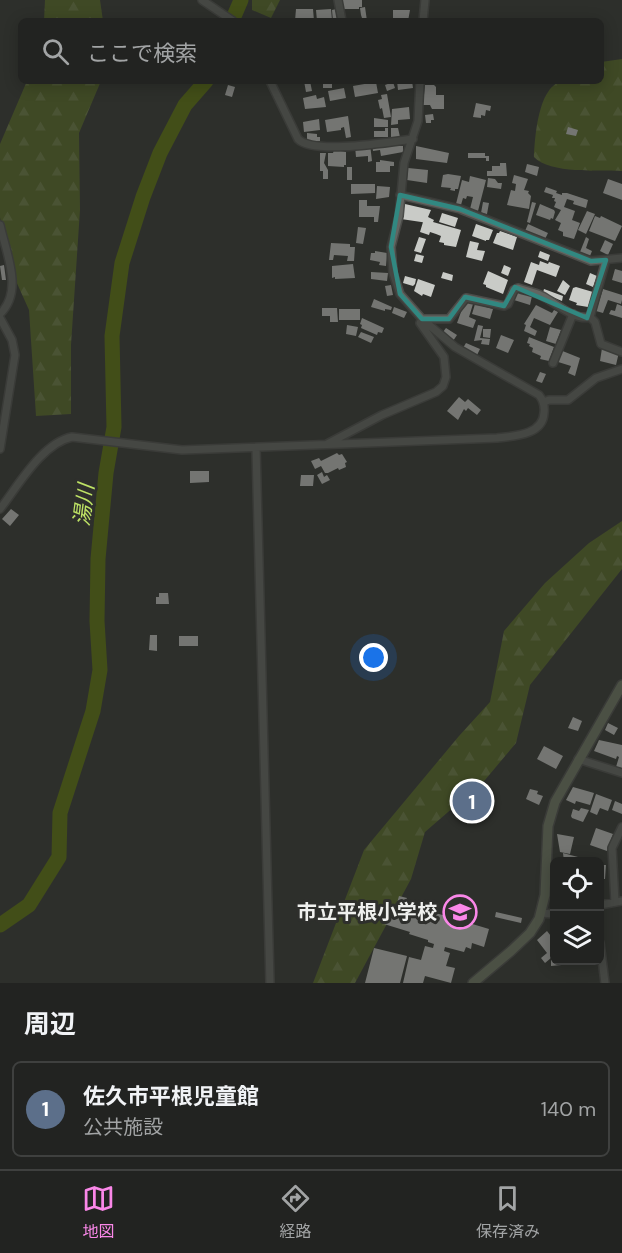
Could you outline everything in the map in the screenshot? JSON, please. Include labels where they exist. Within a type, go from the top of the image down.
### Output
[{"type":"main road","points":[[473,983],[530,933],[541,913],[545,895],[549,818],[578,759],[622,685]]},
{"type":"street","points":[[202,0],[229,18]]},
{"type":"street","points":[[338,0],[341,18]]},
{"type":"street","points":[[423,18],[425,0]]},
{"type":"street","points":[[271,84],[298,139],[303,144],[334,147],[413,139]]},
{"type":"street","points":[[0,509],[51,446],[66,438],[79,437],[183,450],[256,448],[519,436],[530,432],[542,422],[544,402],[535,392],[455,347],[422,319],[400,294],[392,268],[390,247],[399,216],[404,163],[418,122],[420,84]]},
{"type":"street","points":[[400,195],[460,209],[591,261],[622,258]]},
{"type":"street","points":[[0,225],[13,286],[9,303],[0,314]]},
{"type":"street","points":[[590,317],[606,260]]},
{"type":"street","points":[[422,319],[449,319],[466,298],[504,306],[508,304],[516,288],[542,296],[573,314],[584,318],[590,317]]},
{"type":"street","points":[[553,363],[573,314]]},
{"type":"street","points":[[590,317],[595,322],[601,344],[622,352]]},
{"type":"street","points":[[0,318],[12,340],[15,355],[0,449]]},
{"type":"street","points":[[325,445],[382,415],[436,392],[443,386],[446,377],[446,363],[420,323],[422,319]]},
{"type":"street","points":[[544,402],[568,400],[596,378],[622,369]]},
{"type":"street","points":[[256,448],[270,983]]},
{"type":"street","points":[[578,759],[622,773]]},
{"type":"street","points":[[604,904],[619,901],[612,848],[622,827]]},
{"type":"street","points":[[541,913],[550,914]]},
{"type":"street","points":[[603,965],[605,983]]},
{"type":"highlighted area","points":[[400,195],[460,209],[591,261],[606,260],[587,318],[515,287],[504,306],[465,297],[449,319],[422,319],[400,294],[391,247]]},
{"type":"green space","points":[[45,0],[100,0],[103,18],[44,18]]},
{"type":"green space","points":[[252,0],[280,0],[271,18],[252,10]]},
{"type":"green space","points":[[622,59],[622,171],[563,169],[541,162],[534,157],[535,138],[543,102],[548,92],[557,84],[604,84],[604,62]]},
{"type":"green space","points":[[26,84],[100,84],[79,133],[80,210],[71,345],[71,414],[36,416],[29,310],[7,261],[0,217],[0,144]]},
{"type":"green space","points":[[622,521],[622,569],[530,685],[516,743],[485,780],[425,832],[411,879],[355,983],[313,983],[364,850],[490,702],[504,631],[545,583],[589,543]]},
{"type":"building","points":[[341,0],[362,0],[362,7],[342,9]]},
{"type":"building","points":[[365,7],[367,18],[362,18],[360,8]]},
{"type":"building","points":[[296,9],[313,9],[314,18],[295,18]]},
{"type":"building","points":[[331,9],[332,18],[317,18],[316,10]]},
{"type":"building","points":[[336,9],[338,18],[333,18],[332,10]]},
{"type":"building","points":[[393,10],[410,10],[409,18],[393,18]]},
{"type":"building","points":[[305,84],[311,84],[312,91],[306,92]]},
{"type":"building","points":[[323,84],[332,84],[332,88],[323,88]]},
{"type":"building","points":[[376,84],[378,93],[355,97],[353,86]]},
{"type":"building","points":[[394,84],[395,88],[387,91],[385,85]]},
{"type":"building","points":[[397,84],[412,84],[413,88],[398,90]]},
{"type":"building","points":[[228,85],[235,87],[232,97],[225,95]]},
{"type":"building","points":[[425,85],[434,85],[436,95],[444,95],[444,109],[432,109],[430,105],[423,105]]},
{"type":"building","points":[[344,88],[346,98],[330,101],[328,91]]},
{"type":"building","points":[[387,94],[391,117],[384,118],[378,100],[382,99],[381,95]]},
{"type":"building","points":[[316,95],[317,99],[324,97],[326,107],[305,109],[303,98]]},
{"type":"building","points":[[476,103],[491,106],[490,111],[486,110],[485,116],[481,115],[481,118],[473,117]]},
{"type":"building","points":[[409,107],[410,119],[398,120],[398,124],[391,125],[392,109]]},
{"type":"building","points":[[433,114],[434,120],[426,123],[425,115]]},
{"type":"building","points":[[348,116],[351,137],[346,138],[344,127],[341,130],[327,132],[325,120]]},
{"type":"building","points":[[374,118],[388,120],[388,127],[374,127]]},
{"type":"building","points":[[319,119],[320,130],[304,132],[303,122]]},
{"type":"building","points":[[568,127],[578,130],[576,136],[566,134]]},
{"type":"building","points":[[385,128],[388,128],[388,137],[374,137],[374,131],[385,131]]},
{"type":"building","points":[[391,128],[398,128],[400,137],[391,137]]},
{"type":"building","points":[[307,133],[317,134],[320,141],[307,142]]},
{"type":"building","points":[[370,144],[372,161],[368,162],[368,156],[356,157],[355,146]]},
{"type":"building","points":[[372,144],[397,144],[397,146],[403,146],[403,152],[381,156],[380,150],[373,151]]},
{"type":"building","points":[[416,146],[449,153],[447,163],[416,159]]},
{"type":"building","points":[[334,150],[346,152],[344,167],[328,166],[328,153],[333,153]]},
{"type":"building","points":[[320,153],[326,153],[324,163],[328,170],[328,179],[323,179],[323,171],[320,171]]},
{"type":"building","points":[[468,153],[485,153],[485,156],[489,156],[489,161],[486,161],[486,158],[468,158]]},
{"type":"building","points":[[380,160],[394,162],[394,166],[390,166],[390,172],[376,172],[376,162]]},
{"type":"building","points":[[500,163],[506,163],[507,176],[487,176],[487,171],[492,171],[492,166],[500,166]]},
{"type":"building","points":[[527,164],[539,167],[537,176],[525,172]]},
{"type":"building","points":[[347,167],[352,167],[352,180],[347,180]]},
{"type":"building","points":[[408,168],[428,170],[427,183],[407,180]]},
{"type":"building","points":[[443,175],[461,176],[458,189],[455,191],[441,187]]},
{"type":"building","points":[[514,175],[528,179],[524,190],[529,191],[531,196],[529,209],[507,205],[511,190],[515,191],[516,184],[512,183]]},
{"type":"building","points":[[470,176],[486,180],[478,211],[470,209],[473,197],[467,196],[466,199],[463,198],[461,205],[456,204],[462,180],[469,182]]},
{"type":"building","points":[[488,178],[502,183],[501,189],[487,187]]},
{"type":"building","points":[[608,179],[622,184],[622,200],[603,193]]},
{"type":"building","points":[[351,184],[375,184],[375,193],[351,194]]},
{"type":"building","points":[[377,186],[390,187],[389,197],[376,199]]},
{"type":"building","points":[[546,187],[562,195],[562,193],[567,193],[588,200],[586,208],[573,204],[574,201],[567,199],[564,207],[575,211],[572,220],[580,223],[574,239],[563,236],[563,232],[558,230],[561,223],[555,220],[561,210],[554,207],[556,202],[555,198],[552,198],[553,195],[544,192]]},
{"type":"building","points":[[359,200],[367,200],[367,206],[380,206],[378,222],[374,222],[374,217],[359,217]]},
{"type":"building","points":[[483,202],[489,203],[487,214],[481,213]]},
{"type":"building","points":[[532,202],[536,203],[530,223],[527,222]]},
{"type":"building","points":[[405,204],[431,210],[428,217],[434,220],[433,222],[461,230],[456,247],[439,242],[441,236],[430,232],[429,235],[420,232],[423,222],[401,219]]},
{"type":"building","points":[[540,204],[554,210],[553,219],[536,215]]},
{"type":"building","points":[[587,211],[595,214],[586,234],[578,230]]},
{"type":"building","points":[[442,213],[458,218],[455,227],[439,222]]},
{"type":"building","points":[[595,216],[600,218],[601,216],[622,226],[615,241],[589,231]]},
{"type":"building","points":[[476,224],[493,230],[489,240],[472,236]]},
{"type":"building","points":[[528,224],[548,233],[545,239],[525,231]]},
{"type":"building","points":[[358,227],[366,228],[363,244],[356,243]]},
{"type":"building","points":[[500,231],[517,237],[513,250],[493,243]]},
{"type":"building","points":[[419,237],[426,239],[421,253],[414,251]]},
{"type":"building","points":[[586,237],[589,239],[586,248],[592,251],[590,256],[580,252]]},
{"type":"building","points":[[605,240],[613,244],[608,255],[600,251]]},
{"type":"building","points":[[470,241],[479,243],[477,250],[485,251],[482,261],[466,257]]},
{"type":"building","points":[[331,243],[350,244],[350,247],[355,247],[354,261],[347,261],[348,256],[334,255],[333,260],[329,260]]},
{"type":"building","points":[[375,251],[387,253],[386,266],[370,260],[371,253]]},
{"type":"building","points":[[540,251],[550,255],[548,261],[538,257]]},
{"type":"building","points":[[416,254],[424,256],[422,263],[414,261]]},
{"type":"building","points":[[540,261],[560,266],[556,277],[537,270],[532,285],[524,282],[531,262],[539,265]]},
{"type":"building","points":[[353,264],[355,278],[332,278],[332,266]]},
{"type":"building","points":[[4,265],[6,280],[2,280],[0,266]]},
{"type":"building","points":[[504,265],[511,268],[508,276],[501,273]]},
{"type":"building","points":[[615,269],[622,271],[622,283],[612,280]]},
{"type":"building","points":[[488,271],[508,280],[503,294],[483,284]]},
{"type":"building","points":[[371,272],[388,273],[387,281],[371,279]]},
{"type":"building","points":[[443,272],[453,275],[452,281],[441,278]]},
{"type":"building","points":[[590,273],[597,276],[593,287],[586,284]]},
{"type":"building","points":[[405,276],[416,279],[413,286],[403,283]]},
{"type":"building","points":[[418,279],[435,285],[431,297],[423,294],[422,296],[414,291]]},
{"type":"building","points":[[563,280],[570,286],[565,295],[557,291]]},
{"type":"building","points":[[391,285],[393,295],[387,296],[385,286]]},
{"type":"building","points":[[573,288],[593,292],[588,307],[576,305],[577,303],[569,300]]},
{"type":"building","points":[[544,289],[563,296],[562,301],[543,293]]},
{"type":"building","points":[[603,289],[622,295],[622,300],[621,304],[608,300],[603,313],[596,311]]},
{"type":"building","points":[[516,292],[532,296],[530,305],[514,300]]},
{"type":"building","points":[[374,299],[392,307],[391,310],[385,309],[385,311],[371,307]]},
{"type":"building","points":[[465,301],[473,304],[469,317],[476,320],[473,328],[457,323]]},
{"type":"building","points":[[475,304],[493,309],[490,319],[472,314]]},
{"type":"building","points":[[617,304],[622,306],[622,318],[609,314],[611,310],[615,311]]},
{"type":"building","points":[[536,305],[552,313],[554,310],[558,312],[550,325],[534,318],[530,327],[537,331],[535,336],[524,331],[526,325],[524,324]]},
{"type":"building","points":[[394,307],[407,312],[404,318],[392,313]]},
{"type":"building","points":[[322,308],[337,308],[338,322],[330,322],[330,316],[322,316]]},
{"type":"building","points":[[339,309],[360,309],[360,320],[339,320]]},
{"type":"building","points":[[362,318],[384,328],[382,333],[378,332],[377,335],[361,328]]},
{"type":"building","points":[[347,325],[358,327],[356,336],[346,334]]},
{"type":"building","points":[[478,325],[483,326],[480,338],[490,339],[489,345],[481,344],[482,340],[474,341]]},
{"type":"building","points":[[550,327],[561,330],[556,344],[546,341]]},
{"type":"building","points":[[446,328],[457,335],[453,341],[443,332]]},
{"type":"building","points":[[483,329],[491,329],[490,338],[483,337]]},
{"type":"building","points":[[361,332],[374,337],[371,343],[358,337]]},
{"type":"building","points":[[501,335],[514,340],[508,353],[496,348]]},
{"type":"building","points":[[529,337],[554,347],[549,361],[540,359],[541,356],[532,352],[533,348],[527,343]]},
{"type":"building","points":[[466,343],[480,349],[477,355],[463,348]]},
{"type":"building","points":[[602,348],[619,352],[616,365],[600,361]]},
{"type":"building","points":[[560,350],[580,358],[575,376],[568,373],[571,366],[555,361]]},
{"type":"building","points":[[540,372],[546,374],[542,383],[536,381]]},
{"type":"building","points":[[459,397],[465,402],[468,399],[481,410],[477,415],[468,408],[466,411],[464,409],[458,420],[447,411]]},
{"type":"building","points":[[337,453],[342,454],[347,462],[346,467],[339,470],[338,468],[325,473],[321,466],[315,469],[311,461],[319,458],[321,461]]},
{"type":"building","points":[[190,471],[209,471],[209,482],[190,483]]},
{"type":"building","points":[[322,472],[324,477],[327,475],[330,480],[322,484],[317,475]]},
{"type":"building","points":[[301,475],[314,475],[313,486],[300,486]]},
{"type":"building","points":[[11,509],[19,515],[10,526],[2,519]]},
{"type":"building","points":[[159,593],[168,593],[169,604],[156,604],[156,597],[159,597]]},
{"type":"building","points":[[150,635],[157,635],[157,651],[149,650]]},
{"type":"building","points":[[179,636],[198,636],[198,646],[179,646]]},
{"type":"building","points":[[573,717],[582,721],[578,731],[568,728]]},
{"type":"building","points":[[608,723],[618,728],[614,735],[605,730]]},
{"type":"building","points":[[599,740],[622,745],[622,768],[616,767],[619,757],[617,756],[616,759],[594,751]]},
{"type":"building","points":[[544,746],[563,756],[556,769],[537,759]]},
{"type":"building","points":[[573,787],[594,793],[590,805],[576,801],[575,804],[566,800]]},
{"type":"building","points":[[466,788],[491,799],[484,812],[481,810],[479,813],[467,807],[469,804],[466,802],[462,809],[453,804],[461,789],[465,791]]},
{"type":"building","points":[[530,789],[538,791],[537,794],[543,796],[539,805],[526,799]]},
{"type":"building","points":[[596,794],[612,800],[608,811],[600,808],[597,815],[590,812]]},
{"type":"building","points":[[615,801],[622,804],[622,814],[612,810]]},
{"type":"building","points":[[581,808],[589,810],[583,822],[571,816],[573,809],[579,811]]},
{"type":"building","points":[[596,828],[613,834],[607,851],[590,845]]},
{"type":"building","points":[[557,834],[574,837],[570,854],[560,852]]},
{"type":"building","points":[[563,853],[578,857],[563,857]]},
{"type":"building","points":[[399,896],[407,898],[405,906],[397,903]]},
{"type":"building","points":[[411,903],[419,908],[489,929],[484,947],[472,943],[471,949],[466,947],[464,952],[445,947],[444,951],[450,953],[446,966],[455,968],[451,983],[425,976],[423,983],[403,983],[409,957],[421,960],[425,946],[433,948],[434,944],[409,934],[410,932],[384,924],[390,904],[409,910]]},
{"type":"building","points":[[496,912],[522,918],[521,923],[495,917]]},
{"type":"building","points":[[547,931],[550,935],[550,959],[545,963],[541,958],[547,953],[537,940]]},
{"type":"building","points":[[374,948],[407,956],[400,983],[365,983]]},
{"type":"waterway","name":"湯川","points":[[233,18],[241,0]]},
{"type":"waterway","name":"湯川","points":[[0,925],[29,905],[59,857],[60,813],[93,711],[100,670],[97,621],[98,559],[106,473],[114,427],[112,336],[122,263],[160,153],[185,105],[203,84]]},
{"type":"place","name":"佐久市平根児童館","points":[[472,801]]},
{"type":"place","name":"市立平根小学校","points":[[460,912]]}]
